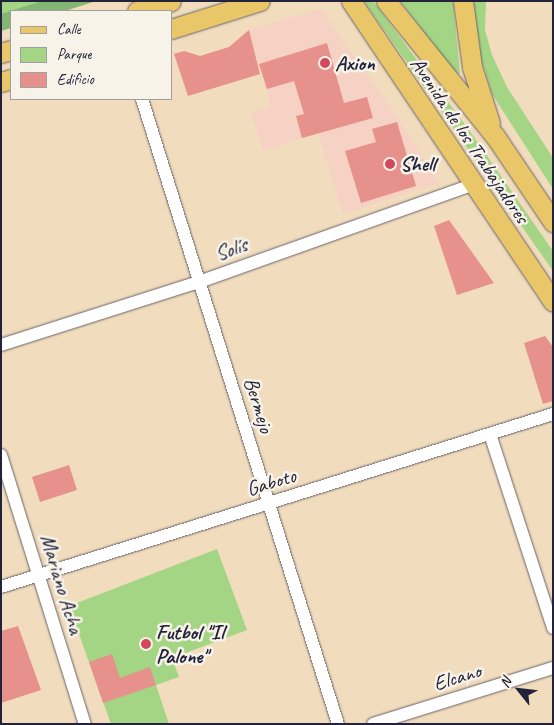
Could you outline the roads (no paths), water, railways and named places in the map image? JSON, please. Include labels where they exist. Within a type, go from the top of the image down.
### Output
[{"type":"main road","points":[[140,10],[171,1]]},
{"type":"main road","points":[[172,29],[260,1]]},
{"type":"main road","name":"Avenida de los Trabajadores","points":[[351,1],[471,185],[553,302]]},
{"type":"main road","name":"Avenida de los Trabajadores","points":[[386,1],[495,136],[553,222]]},
{"type":"main road","points":[[463,1],[472,68],[495,136]]},
{"type":"street","name":"Bermejo","points":[[142,100],[338,724]]},
{"type":"street","name":"Solís","points":[[1,345],[199,282],[471,185]]},
{"type":"street","name":"Gaboto","points":[[1,588],[553,414]]},
{"type":"street","points":[[490,434],[553,628]]},
{"type":"street","name":"Mariano Acha","points":[[1,455],[85,724]]},
{"type":"street","name":"Elcano","points":[[373,724],[553,668]]},
{"type":"place","name":"Axion","points":[[325,63]]},
{"type":"place","name":"Shell","points":[[390,164]]},
{"type":"place","name":"Futbol \"Il Palone\"","points":[[146,644]]}]
